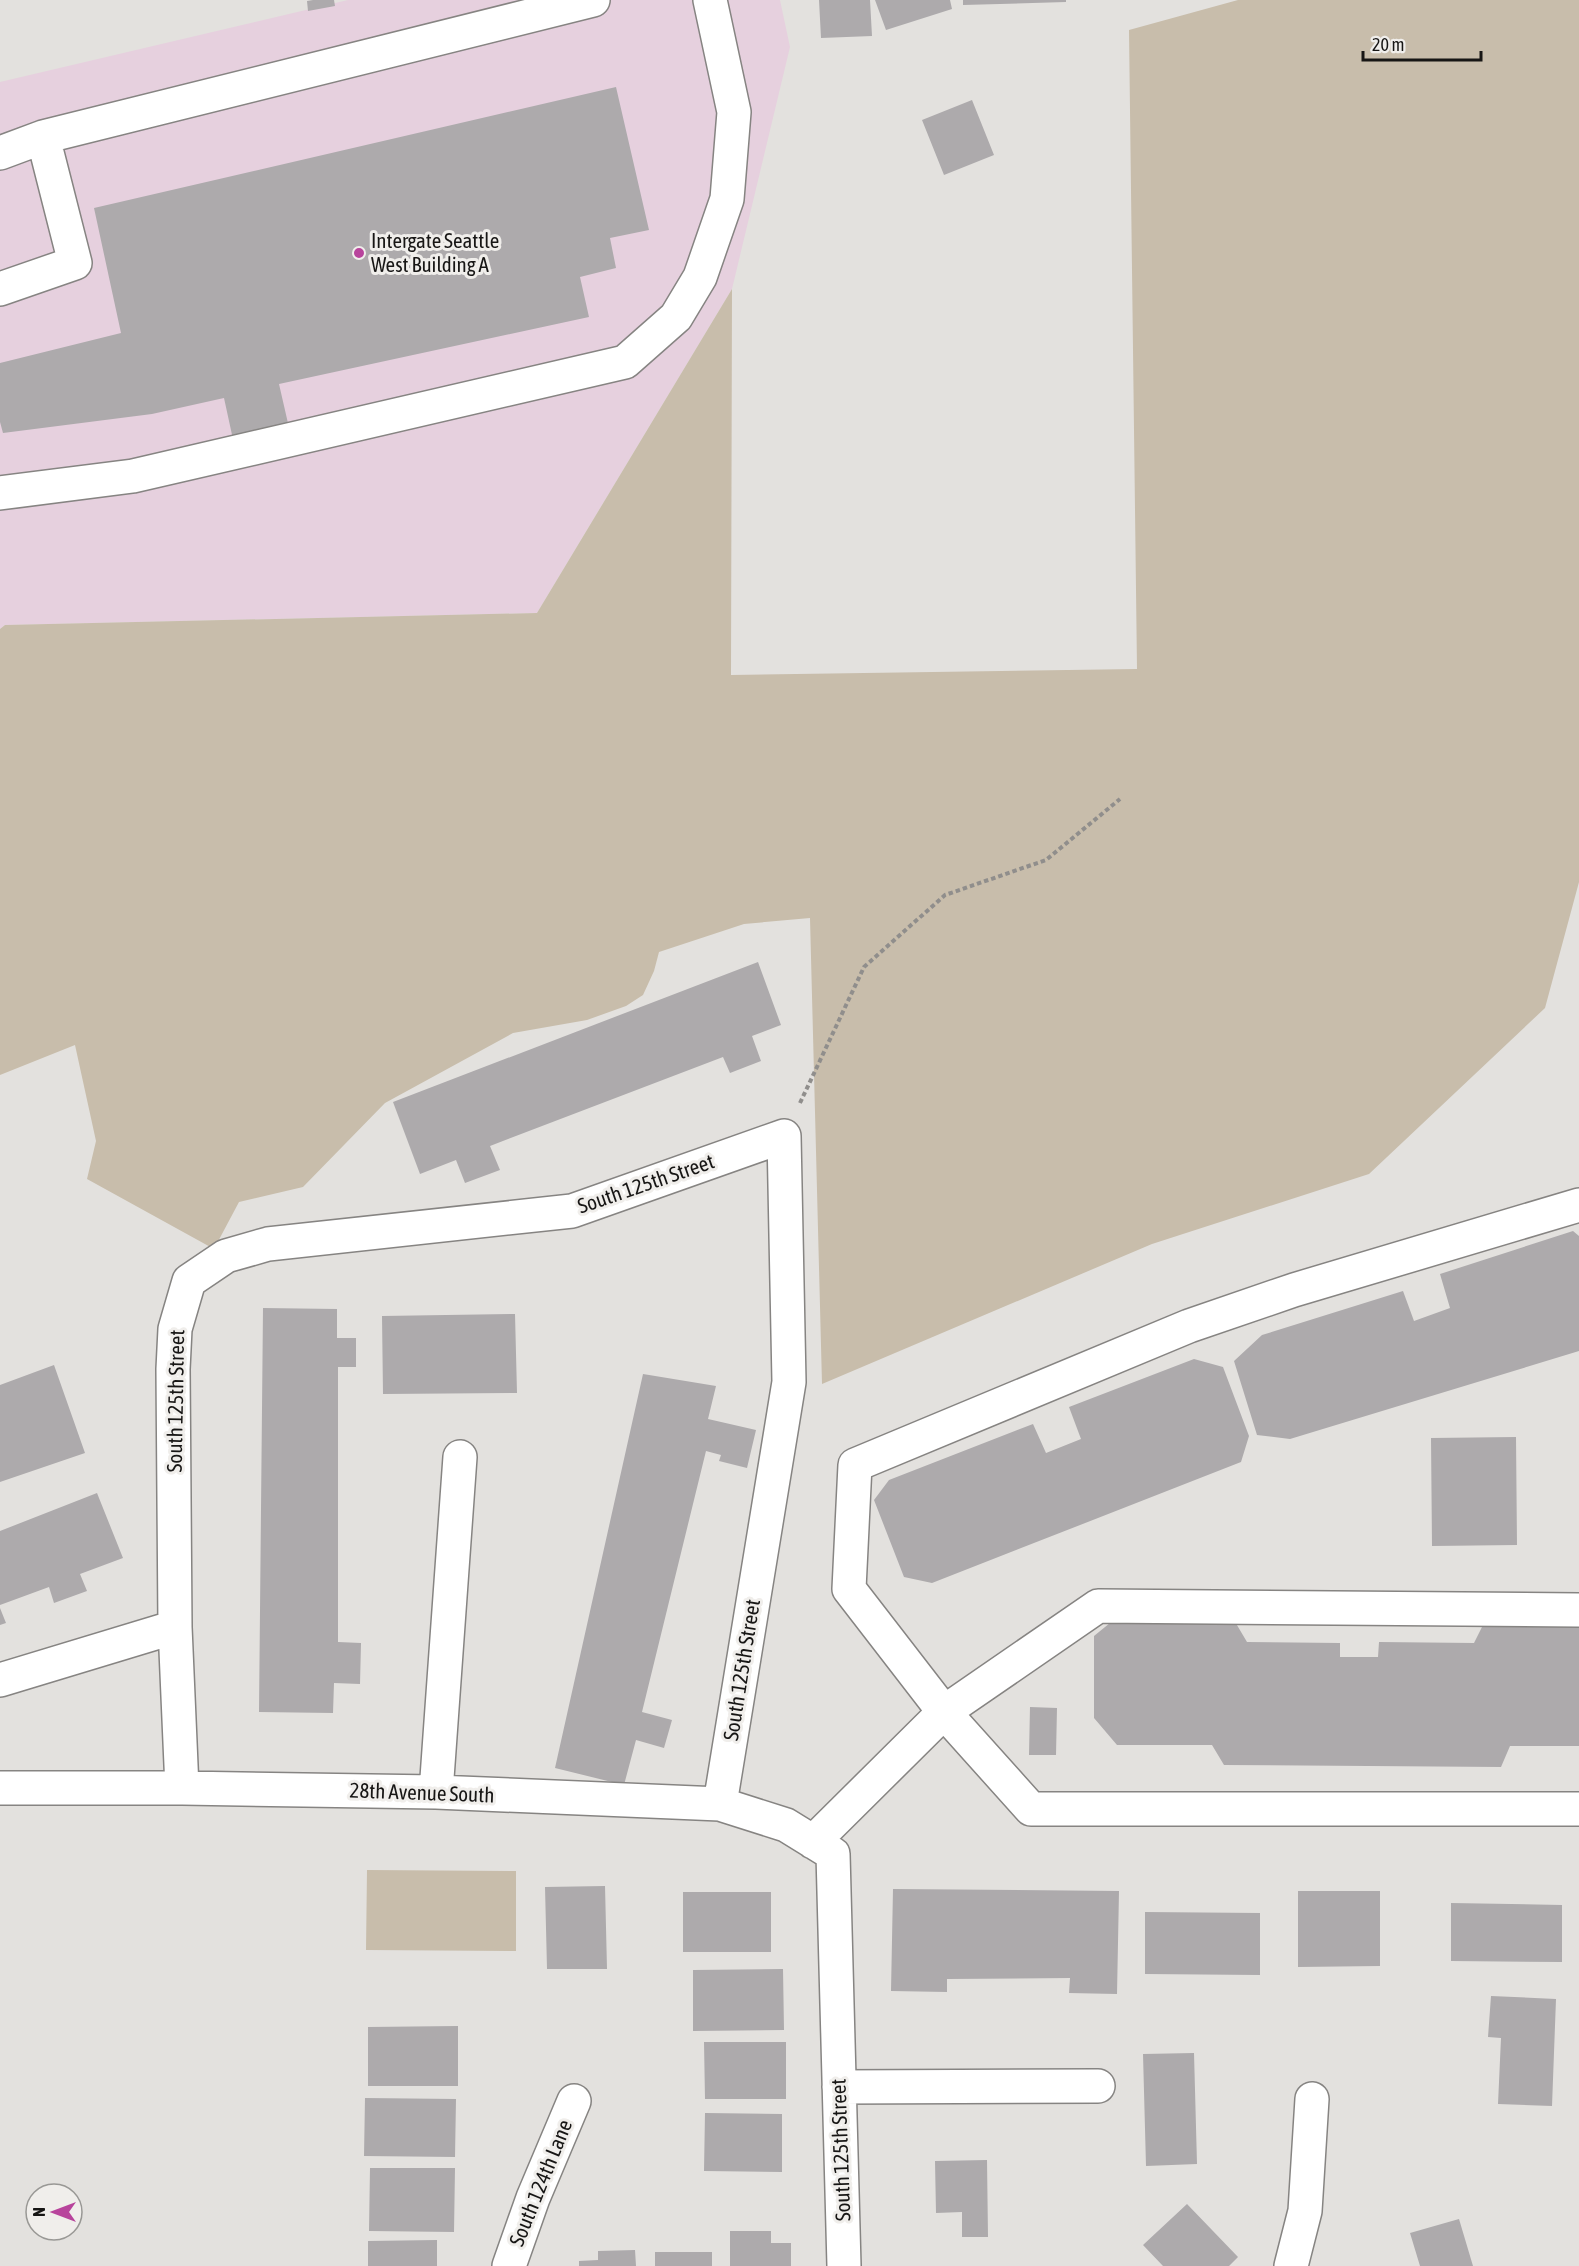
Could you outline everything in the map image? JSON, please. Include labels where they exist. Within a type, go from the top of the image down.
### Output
[{"type":"street","points":[[0,153],[43,137],[593,0]]},
{"type":"street","points":[[0,493],[133,476],[625,362],[676,317],[700,277],[727,199],[734,112],[710,0]]},
{"type":"street","points":[[0,289],[75,263],[43,137]]},
{"type":"street","name":"South 125th Street","points":[[182,1788],[175,1627],[173,1369],[175,1329],[189,1281],[226,1256],[268,1244],[572,1210],[784,1136],[789,1382],[720,1804]]},
{"type":"street","points":[[1579,1205],[1294,1290],[1189,1326],[855,1465],[849,1589],[944,1712],[1031,1809],[1579,1809]]},
{"type":"street","points":[[436,1792],[460,1457]]},
{"type":"street","points":[[823,1848],[944,1712],[1098,1606],[1579,1610]]},
{"type":"street","points":[[0,1680],[175,1627]]},
{"type":"street","name":"28th Avenue South","points":[[0,1788],[436,1792],[720,1804],[786,1826],[823,1848]]},
{"type":"street","name":"South 125th Street","points":[[823,1848],[839,2087],[844,2266]]},
{"type":"street","points":[[839,2087],[1098,2086]]},
{"type":"street","points":[[1291,2266],[1305,2211],[1312,2100]]},
{"type":"street","name":"South 124th Lane","points":[[509,2266],[533,2198],[574,2101]]},
{"type":"path","points":[[784,1136],[864,967],[945,895],[1046,860],[1120,800]]},
{"type":"shaded area","points":[[348,0],[780,0],[790,47],[732,289],[537,613],[5,625],[0,629],[0,82]]},
{"type":"shaded area","points":[[1238,0],[1579,0],[1579,882],[1545,1008],[1369,1174],[1152,1244],[822,1384],[810,918],[744,924],[659,952],[654,971],[643,995],[626,1006],[587,1020],[513,1033],[385,1103],[303,1187],[239,1202],[214,1249],[87,1179],[96,1141],[75,1045],[0,1075],[0,629],[5,625],[537,613],[732,289],[731,675],[1137,669],[1129,30]]},
{"type":"shaded area","points":[[367,1870],[516,1871],[516,1951],[366,1950]]},
{"type":"building","points":[[334,0],[335,6],[308,11],[307,1]]},
{"type":"building","points":[[819,0],[870,0],[872,36],[821,38]]},
{"type":"building","points":[[875,0],[950,0],[952,9],[886,30]]},
{"type":"building","points":[[963,0],[1066,0],[1066,2],[963,5]]},
{"type":"building","name":"Intergate Seattle West Building A","points":[[616,87],[649,230],[610,238],[616,268],[580,277],[589,317],[279,384],[290,432],[234,444],[224,398],[152,414],[3,433],[0,422],[0,363],[121,333],[94,208]]},
{"type":"building","points":[[972,100],[994,155],[944,175],[922,120]]},
{"type":"building","points":[[758,962],[781,1025],[752,1036],[761,1061],[730,1073],[723,1057],[490,1146],[500,1170],[465,1183],[456,1160],[420,1174],[393,1102]]},
{"type":"building","points":[[1573,1231],[1579,1236],[1579,1351],[1290,1439],[1257,1435],[1234,1361],[1262,1335],[1403,1291],[1414,1321],[1450,1308],[1440,1274]]},
{"type":"building","points":[[263,1308],[337,1309],[337,1338],[356,1338],[356,1367],[338,1367],[338,1642],[361,1643],[360,1684],[334,1683],[333,1713],[259,1712]]},
{"type":"building","points":[[515,1314],[517,1393],[383,1394],[382,1316]]},
{"type":"building","points":[[1194,1359],[1223,1367],[1249,1436],[1241,1462],[932,1583],[904,1577],[874,1500],[889,1480],[1033,1424],[1046,1453],[1081,1439],[1069,1407]]},
{"type":"building","points":[[54,1365],[85,1453],[0,1482],[0,1385]]},
{"type":"building","points":[[643,1374],[716,1386],[708,1419],[756,1430],[747,1468],[719,1461],[721,1455],[706,1451],[642,1712],[672,1720],[664,1748],[636,1740],[624,1785],[555,1768]]},
{"type":"building","points":[[1516,1437],[1517,1545],[1432,1546],[1431,1438]]},
{"type":"building","points":[[97,1493],[123,1558],[80,1574],[87,1591],[54,1603],[49,1587],[0,1605],[0,1531]]},
{"type":"building","points":[[0,1608],[6,1623],[0,1625]]},
{"type":"building","points":[[1121,1614],[1231,1615],[1247,1642],[1340,1643],[1340,1657],[1378,1657],[1379,1642],[1474,1643],[1487,1617],[1579,1618],[1579,1746],[1510,1746],[1501,1767],[1224,1765],[1212,1745],[1117,1745],[1094,1718],[1094,1636]]},
{"type":"building","points":[[1030,1707],[1057,1708],[1056,1755],[1029,1755]]},
{"type":"building","points":[[605,1886],[607,1969],[547,1969],[545,1887]]},
{"type":"building","points":[[893,1889],[1119,1891],[1117,1994],[1069,1993],[1070,1978],[947,1979],[947,1992],[891,1991]]},
{"type":"building","points":[[1298,1891],[1380,1891],[1380,1966],[1298,1967]]},
{"type":"building","points":[[683,1892],[771,1892],[771,1952],[683,1952]]},
{"type":"building","points":[[1451,1903],[1562,1905],[1562,1962],[1451,1961]]},
{"type":"building","points":[[1145,1912],[1260,1913],[1260,1975],[1145,1974]]},
{"type":"building","points":[[783,1969],[784,2030],[693,2031],[693,1970]]},
{"type":"building","points":[[1491,1996],[1556,1999],[1552,2106],[1498,2104],[1501,2038],[1488,2037]]},
{"type":"building","points":[[458,2026],[458,2086],[368,2086],[368,2027]]},
{"type":"building","points":[[704,2042],[786,2042],[786,2099],[705,2099]]},
{"type":"building","points":[[1194,2053],[1197,2164],[1146,2166],[1143,2054]]},
{"type":"building","points":[[365,2098],[456,2099],[455,2157],[364,2156]]},
{"type":"building","points":[[705,2113],[782,2114],[782,2172],[704,2171]]},
{"type":"building","points":[[987,2160],[988,2237],[962,2237],[962,2212],[936,2213],[935,2161]]},
{"type":"building","points":[[370,2168],[455,2168],[454,2232],[369,2231]]},
{"type":"building","points":[[1187,2204],[1238,2257],[1229,2266],[1163,2266],[1143,2245]]},
{"type":"building","points":[[1459,2219],[1473,2266],[1420,2266],[1410,2233]]},
{"type":"building","points":[[730,2231],[771,2231],[771,2243],[791,2243],[791,2266],[730,2266]]},
{"type":"building","points":[[437,2240],[437,2266],[368,2266],[368,2241]]},
{"type":"building","points":[[635,2250],[636,2266],[579,2266],[579,2261],[598,2260],[598,2251]]},
{"type":"building","points":[[655,2252],[712,2252],[712,2266],[655,2266]]},
{"type":"place","name":"Intergate Seattle West Building A","points":[[359,253]]}]
